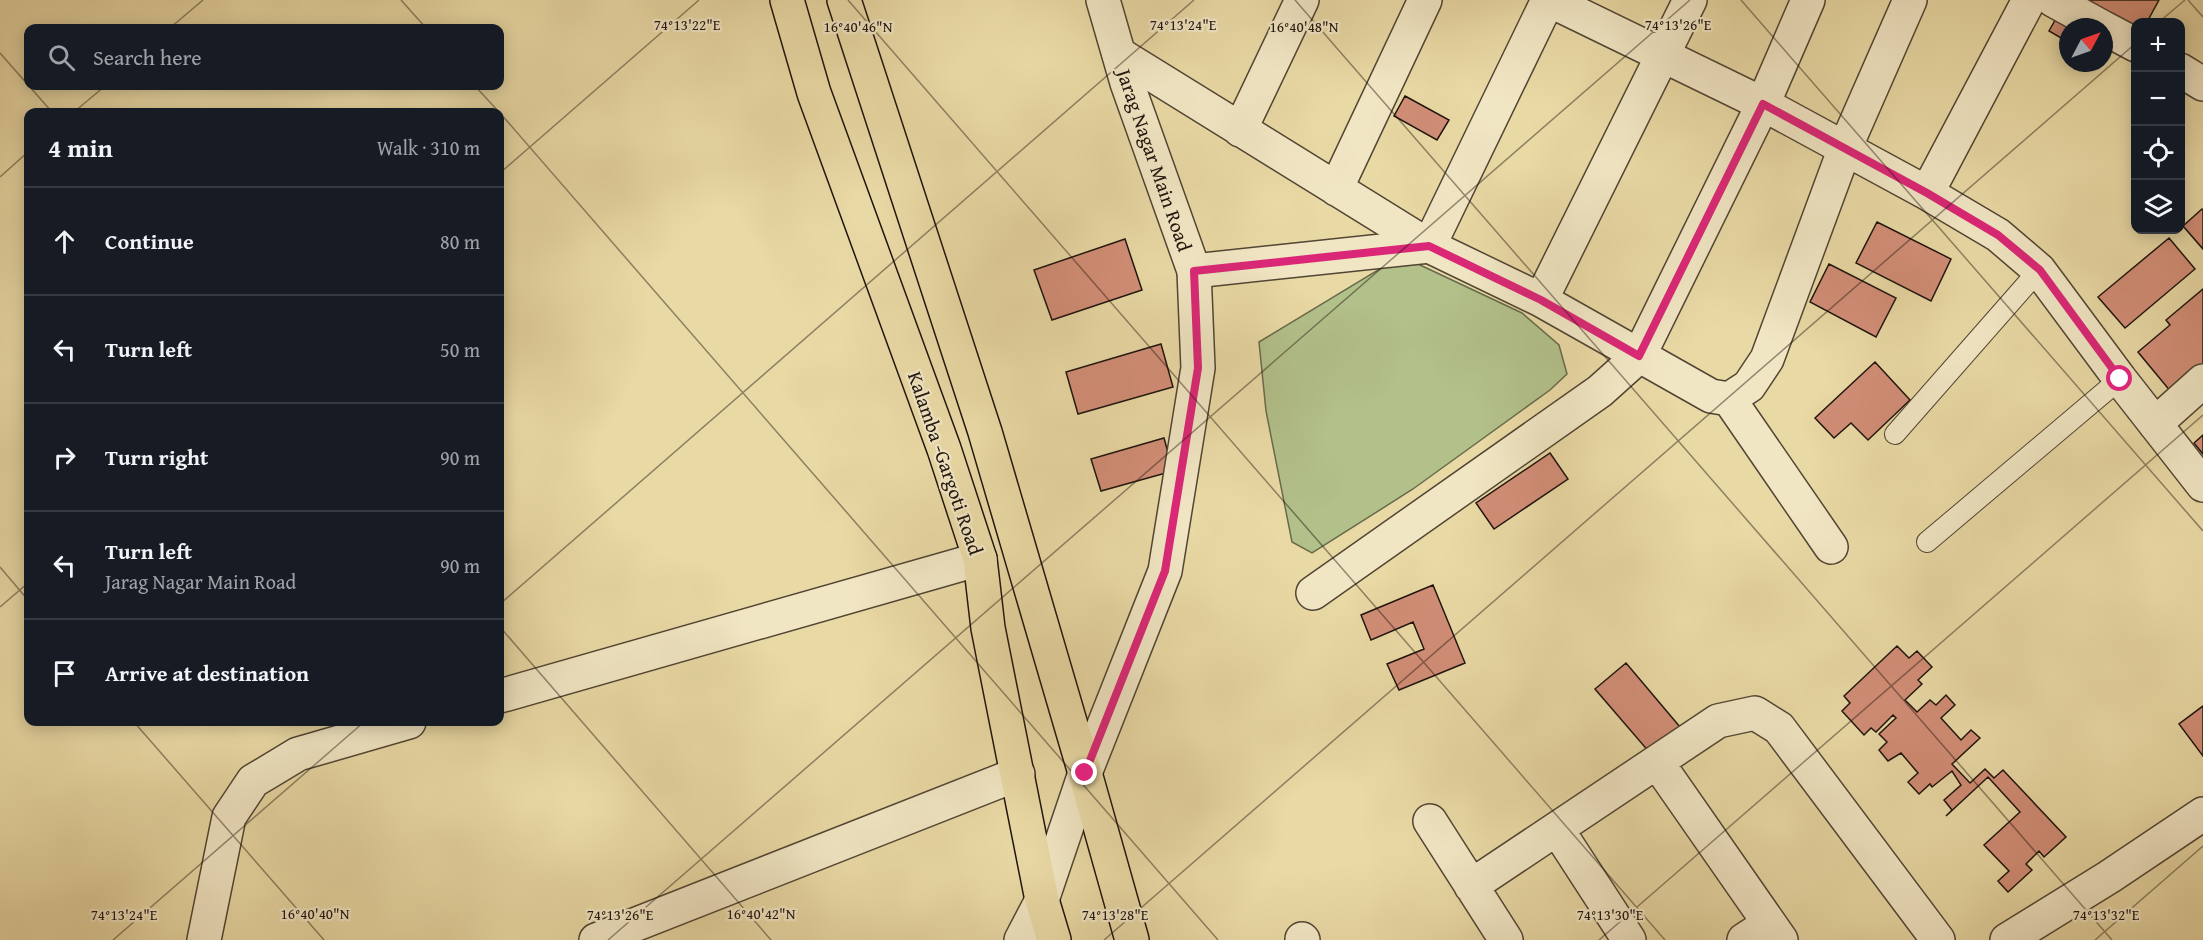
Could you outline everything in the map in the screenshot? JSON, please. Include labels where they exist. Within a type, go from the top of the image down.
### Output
[{"type":"main road","name":"Kalamba -Gargoti Road","points":[[787,0],[814,93],[944,449],[980,559],[988,628],[1042,900],[1054,940]]},
{"type":"main road","points":[[844,0],[985,432],[1132,940]]},
{"type":"street","name":"Jarag Nagar Main Road","points":[[1021,940],[1042,900],[1085,773],[1165,571],[1198,368],[1194,271],[1119,54],[1103,0]]},
{"type":"street","points":[[1240,130],[1302,0]]},
{"type":"street","points":[[1336,189],[1425,0]]},
{"type":"street","points":[[1429,246],[1549,0],[1763,104],[1927,193],[1998,235],[2040,270],[2120,379],[2203,485]]},
{"type":"street","points":[[1541,300],[1690,0]]},
{"type":"street","points":[[1313,593],[1600,391],[1639,356],[1763,104],[1808,0]]},
{"type":"street","points":[[1119,54],[1429,246],[1541,300],[1711,396],[1729,399],[1749,386],[1767,359],[1845,148],[1910,0]]},
{"type":"street","points":[[1927,193],[2029,0]]},
{"type":"street","points":[[2053,0],[2086,18]]},
{"type":"street","points":[[2113,32],[2131,42]]},
{"type":"street","points":[[2184,72],[2203,84]]},
{"type":"street","points":[[1194,271],[1429,246]]},
{"type":"street","points":[[2155,424],[2203,381]]},
{"type":"street","points":[[1729,399],[1832,547]]},
{"type":"street","points":[[504,695],[980,559]]},
{"type":"street","points":[[1471,886],[1718,721],[1755,713],[1779,728],[1938,940]]},
{"type":"street","points":[[204,940],[228,818],[253,781],[298,753],[395,726]]},
{"type":"street","points":[[1657,762],[1765,935]]},
{"type":"street","points":[[616,937],[1018,774]]},
{"type":"street","points":[[2007,940],[2109,877],[2203,814]]},
{"type":"street","points":[[1430,821],[1506,940]]},
{"type":"street","points":[[1557,829],[1629,940]]},
{"type":"lane","points":[[1895,434],[2040,270]]},
{"type":"lane","points":[[1927,542],[2120,379]]},
{"type":"green space","points":[[1401,256],[1522,313],[1559,345],[1567,374],[1550,390],[1413,489],[1312,553],[1292,542],[1266,411],[1259,342]]},
{"type":"building","points":[[2081,0],[2159,0],[2149,18],[2131,18],[2131,30]]},
{"type":"building","points":[[2062,8],[2065,18],[2059,18],[2059,37],[2049,31]]},
{"type":"building","points":[[1405,96],[1449,120],[1437,140],[1394,116]]},
{"type":"building","points":[[2203,210],[2203,249],[2185,228],[2185,224]]},
{"type":"building","points":[[1877,222],[1951,259],[1931,301],[1856,263]]},
{"type":"building","points":[[2169,238],[2195,269],[2125,328],[2098,297]]},
{"type":"building","points":[[1125,239],[1142,290],[1052,320],[1034,270]]},
{"type":"building","points":[[1829,264],[1896,298],[1876,337],[1810,302]]},
{"type":"building","points":[[2203,289],[2203,375],[2176,398],[2138,352],[2170,325],[2166,320]]},
{"type":"building","points":[[1161,344],[1173,387],[1078,414],[1066,372]]},
{"type":"building","points":[[1875,362],[1910,400],[1868,440],[1851,423],[1834,438],[1815,418]]},
{"type":"building","points":[[2203,435],[2203,454],[2194,443]]},
{"type":"building","points":[[1164,438],[1173,471],[1101,491],[1091,459]]},
{"type":"building","points":[[1550,453],[1568,479],[1494,529],[1476,503]]},
{"type":"building","points":[[1433,585],[1465,663],[1399,690],[1387,664],[1424,649],[1413,622],[1371,640],[1361,615]]},
{"type":"building","points":[[1897,646],[1909,658],[1917,651],[1932,667],[1918,680],[1922,684],[1905,700],[1917,712],[1930,700],[1936,705],[1946,695],[1955,705],[1941,718],[1961,740],[1971,730],[1980,738],[1952,764],[1970,783],[1985,769],[1994,778],[2003,770],[2066,837],[2044,857],[2039,851],[2026,864],[2032,870],[2008,892],[1998,881],[2009,871],[1984,845],[2020,812],[1988,777],[1946,816],[1952,810],[1944,800],[1961,785],[1952,771],[1932,787],[1930,784],[1919,794],[1908,782],[1918,773],[1901,753],[1888,761],[1879,750],[1887,742],[1879,734],[1896,718],[1893,715],[1876,732],[1871,728],[1864,735],[1842,711],[1850,703],[1844,696]]},
{"type":"building","points":[[1626,663],[1680,727],[1650,753],[1595,689]]},
{"type":"building","points":[[2203,706],[2203,756],[2179,724]]},
{"type":"route","points":[[1085,773],[1165,571],[1198,368],[1194,271],[1429,246],[1541,300],[1639,356],[1763,104],[1927,193],[1998,235],[2040,270],[2120,379]]}]
